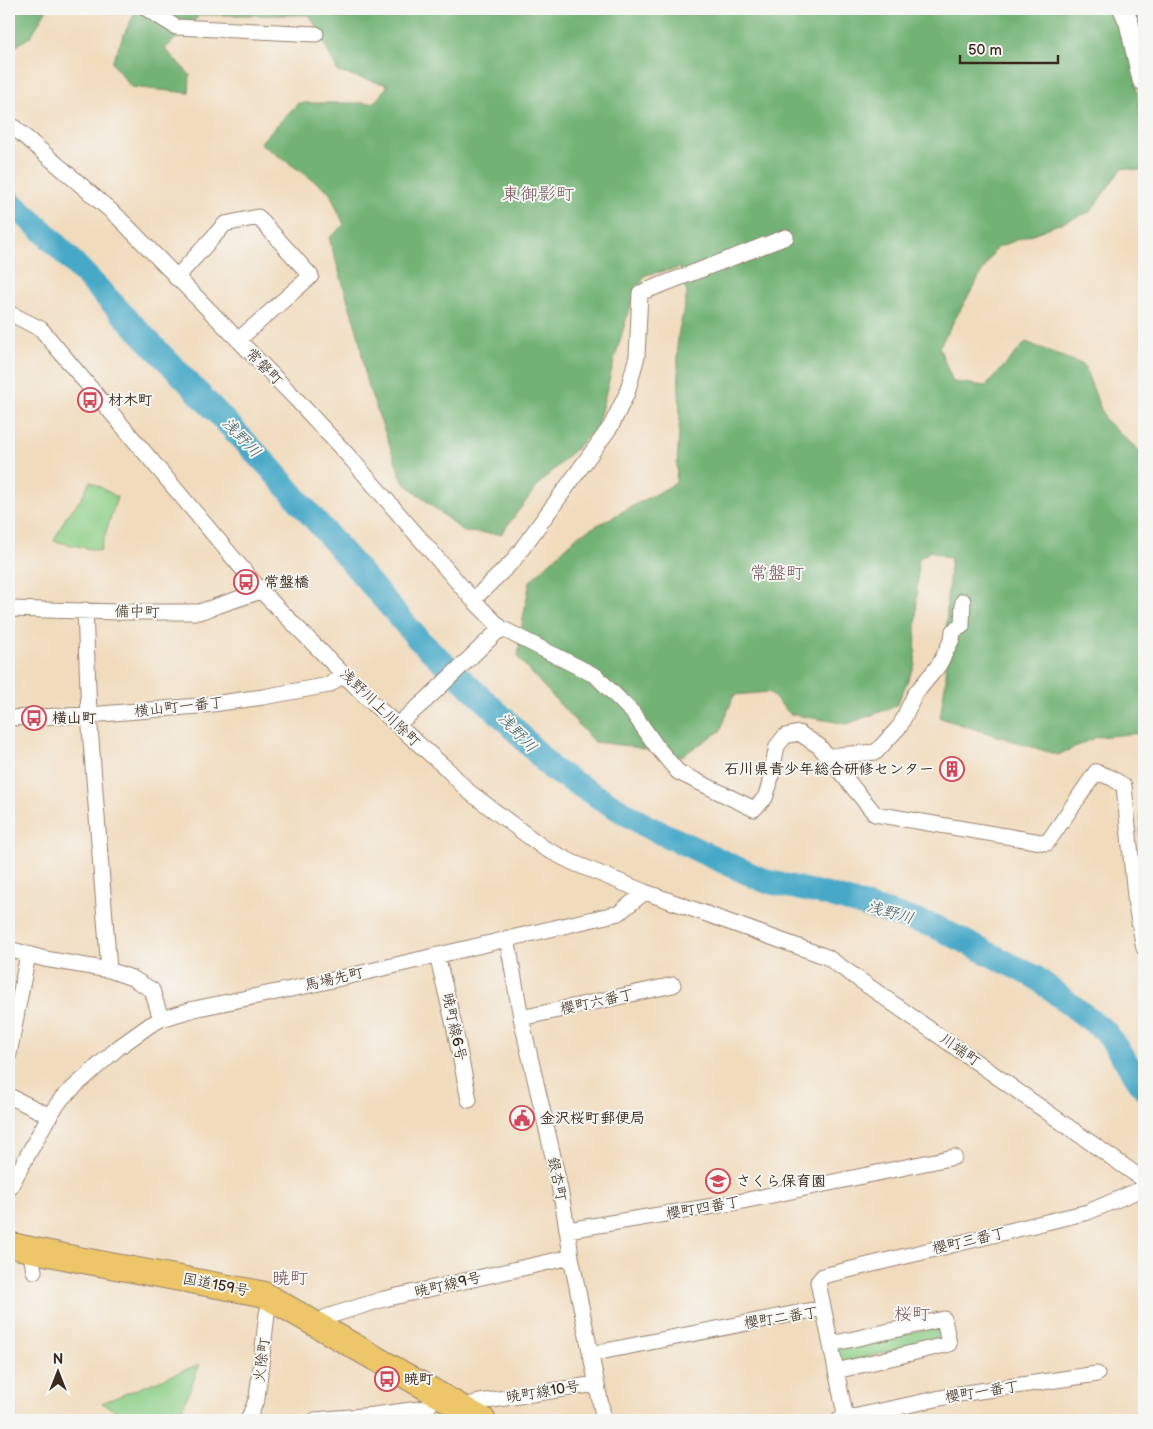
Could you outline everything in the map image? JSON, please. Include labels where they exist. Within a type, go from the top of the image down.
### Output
[{"type":"highway","name":"国道159号","points":[[24,1255],[263,1294],[452,1406],[483,1420]]},
{"type":"street","points":[[148,9],[176,26],[316,34]]},
{"type":"street","points":[[1123,9],[1129,23],[1142,80],[1144,81]]},
{"type":"street","name":"常磐町","points":[[9,123],[118,217],[296,399],[353,461],[473,600],[501,628],[596,676],[633,713],[657,747],[678,772],[754,809],[765,798],[777,746],[785,736],[798,733],[819,746],[828,757]]},
{"type":"street","points":[[176,278],[225,224],[258,217],[311,276],[238,340]]},
{"type":"street","points":[[473,600],[513,561],[611,426],[627,393],[637,356],[640,293],[786,237]]},
{"type":"street","name":"浅野川上川除町","points":[[9,312],[41,329],[262,591],[369,700],[468,791],[544,848],[574,863],[645,892],[767,936]]},
{"type":"street","name":"備中町","points":[[9,609],[199,612],[262,591]]},
{"type":"street","points":[[963,601],[962,626],[953,631],[952,639],[939,665],[915,694],[900,726],[876,752],[828,757],[875,814],[1047,843],[1096,772],[1112,778],[1124,786],[1136,906],[1144,948]]},
{"type":"street","points":[[85,610],[89,715],[109,970]]},
{"type":"street","points":[[397,725],[425,701],[501,628]]},
{"type":"street","name":"横山町一番丁","points":[[9,718],[89,715],[198,706],[329,685],[344,674]]},
{"type":"street","name":"馬場先町","points":[[9,1190],[62,1098],[119,1047],[161,1019],[194,1009],[287,990],[619,913],[645,892]]},
{"type":"street","name":"川端町","points":[[767,936],[827,957],[1141,1178],[1144,1182]]},
{"type":"street","name":"銀杏町","points":[[507,938],[521,1018],[544,1113],[568,1230],[571,1257],[604,1420]]},
{"type":"street","points":[[9,949],[109,970],[132,978],[152,990],[161,1019]]},
{"type":"street","points":[[9,1054],[28,954]]},
{"type":"street","name":"暁町線6号","points":[[437,955],[454,1025],[469,1100]]},
{"type":"street","name":"櫻町六番丁","points":[[521,1018],[673,985]]},
{"type":"street","points":[[9,1096],[50,1116]]},
{"type":"street","name":"櫻町四番丁","points":[[568,1230],[738,1202],[954,1156]]},
{"type":"street","name":"櫻町三番丁","points":[[823,1308],[818,1282],[823,1276],[1088,1212],[1144,1188]]},
{"type":"street","name":"暁町線9号","points":[[326,1317],[384,1299],[571,1257]]},
{"type":"street","name":"火除町","points":[[248,1420],[257,1398],[267,1314],[271,1298]]},
{"type":"street","name":"櫻町二番丁","points":[[590,1354],[823,1308],[836,1371],[842,1420]]},
{"type":"street","points":[[830,1344],[944,1319],[949,1344],[836,1371]]},
{"type":"street","name":"櫻町一番丁","points":[[842,1420],[959,1394],[1097,1374]]},
{"type":"street","name":"暁町線10号","points":[[452,1406],[596,1384]]},
{"type":"street","points":[[315,1420],[452,1406]]},
{"type":"green space","points":[[9,9],[47,9],[31,36],[9,51]]},
{"type":"green space","points":[[137,9],[1144,9],[1144,65],[1136,85],[1141,126],[1144,128],[1144,171],[1122,168],[1090,212],[996,248],[939,347],[953,382],[986,386],[1026,342],[1084,365],[1105,420],[1144,455],[1144,875],[1140,864],[1142,733],[1097,737],[1058,755],[940,718],[946,679],[947,599],[951,559],[931,551],[918,559],[915,665],[896,706],[847,724],[790,714],[769,692],[734,695],[720,731],[680,757],[629,746],[594,742],[518,658],[523,618],[530,581],[579,535],[676,483],[680,414],[677,340],[687,294],[680,268],[645,275],[632,301],[596,429],[539,484],[501,534],[464,532],[403,482],[366,380],[359,337],[329,238],[344,225],[329,191],[260,143],[298,103],[374,103],[388,85],[338,72],[310,15],[200,15],[165,49],[190,75],[189,93],[131,87],[112,63]]},
{"type":"green space","points":[[90,481],[117,497],[100,551],[54,541],[66,517],[81,499]]},
{"type":"green space","points":[[941,1326],[944,1337],[841,1364],[836,1349]]},
{"type":"green space","points":[[200,1364],[178,1420],[132,1420],[102,1403]]},
{"type":"waterway","name":"浅野川","points":[[9,201],[46,234],[271,469],[419,640],[508,722],[552,769],[648,827],[765,881],[828,895],[934,926],[1035,977],[1106,1032],[1144,1088]]},
{"type":"place","name":"材木町","points":[[90,400]]},
{"type":"place","name":"常盤橋","points":[[246,582]]},
{"type":"place","name":"横山町","points":[[34,718]]},
{"type":"place","name":"石川県青少年総合研修センター","points":[[952,769]]},
{"type":"place","name":"金沢桜町郵便局","points":[[522,1118]]},
{"type":"place","name":"さくら保育園","points":[[718,1181]]},
{"type":"place","name":"暁町","points":[[387,1379]]},
{"type":"district","name":"東御影町","points":[[538,194]]},
{"type":"district","name":"常盤町","points":[[777,573]]},
{"type":"district","name":"暁町","points":[[290,1278]]},
{"type":"district","name":"桜町","points":[[912,1314]]}]
